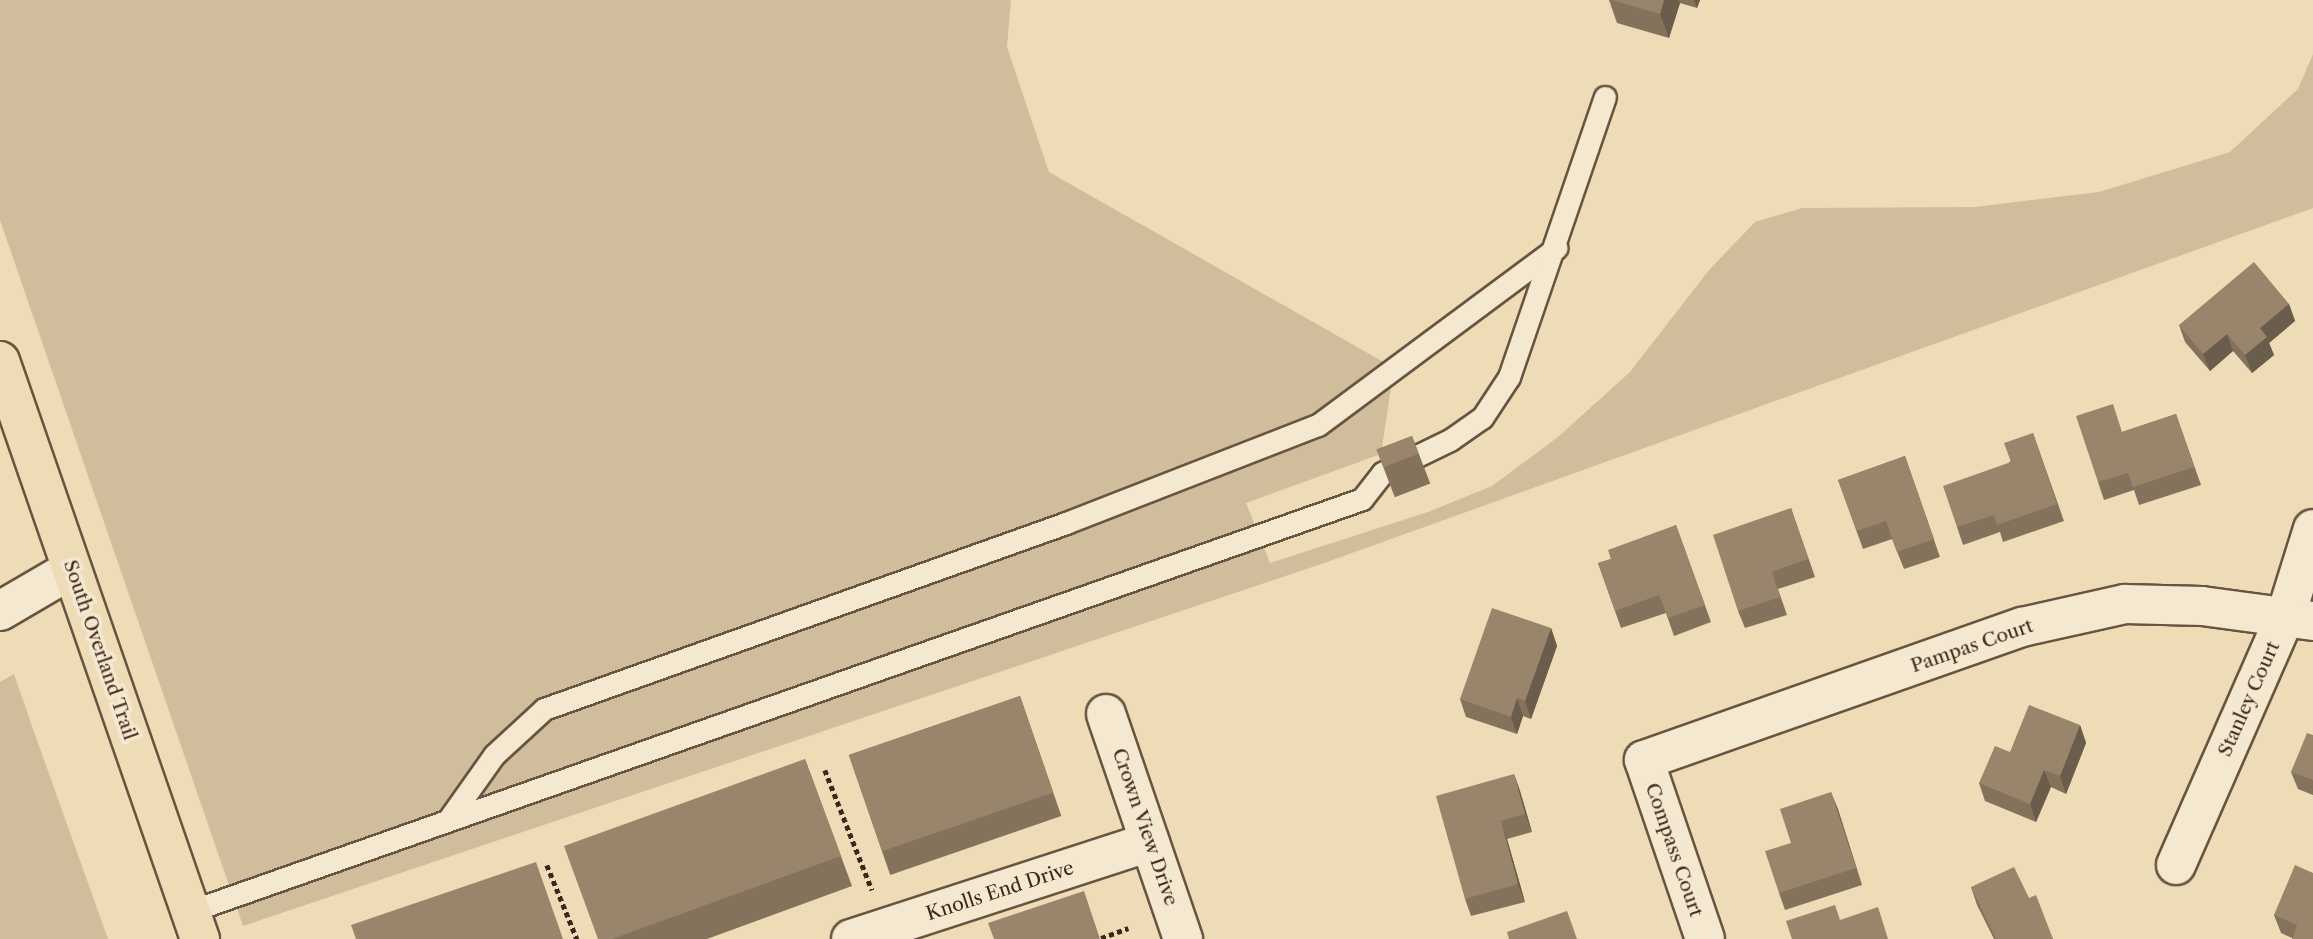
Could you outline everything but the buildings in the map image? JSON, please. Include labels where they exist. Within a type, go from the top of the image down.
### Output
[{"type":"main road","name":"South Overland Trail","points":[[0,361],[196,925]]},
{"type":"street","name":"Stanley Court","points":[[2176,865],[2299,618],[2313,529]]},
{"type":"street","points":[[0,611],[72,569]]},
{"type":"street","name":"Pampas Court","points":[[1644,761],[2035,624],[2125,604],[2202,606],[2299,618]]},
{"type":"street","name":"Crown View Drive","points":[[1106,714],[1183,939]]},
{"type":"street","name":"Compass Court","points":[[1644,761],[1705,939]]},
{"type":"street","name":"Knolls End Drive","points":[[851,939],[939,926],[1150,842]]},
{"type":"lane","points":[[196,925],[448,820],[1362,499],[1382,473],[1450,440],[1482,418],[1509,377],[1556,247],[1605,97]]},
{"type":"lane","points":[[448,820],[494,755],[544,709],[1066,523],[1318,425],[1556,247]]},
{"type":"path","points":[[825,770],[873,894]]},
{"type":"path","points":[[547,865],[577,939]]},
{"type":"path","points":[[1101,937],[1128,928]]},
{"type":"shaded area","points":[[0,0],[1011,0],[1007,47],[1049,172],[1394,368],[1381,454],[1246,503],[1270,563],[1428,512],[1492,486],[1558,437],[1630,372],[1709,270],[1755,222],[1802,208],[1975,207],[2099,192],[2230,152],[2298,89],[2313,54],[2313,208],[1327,562],[243,926],[0,220]]},
{"type":"shaded area","points":[[14,674],[108,939],[0,939],[0,682]]}]
